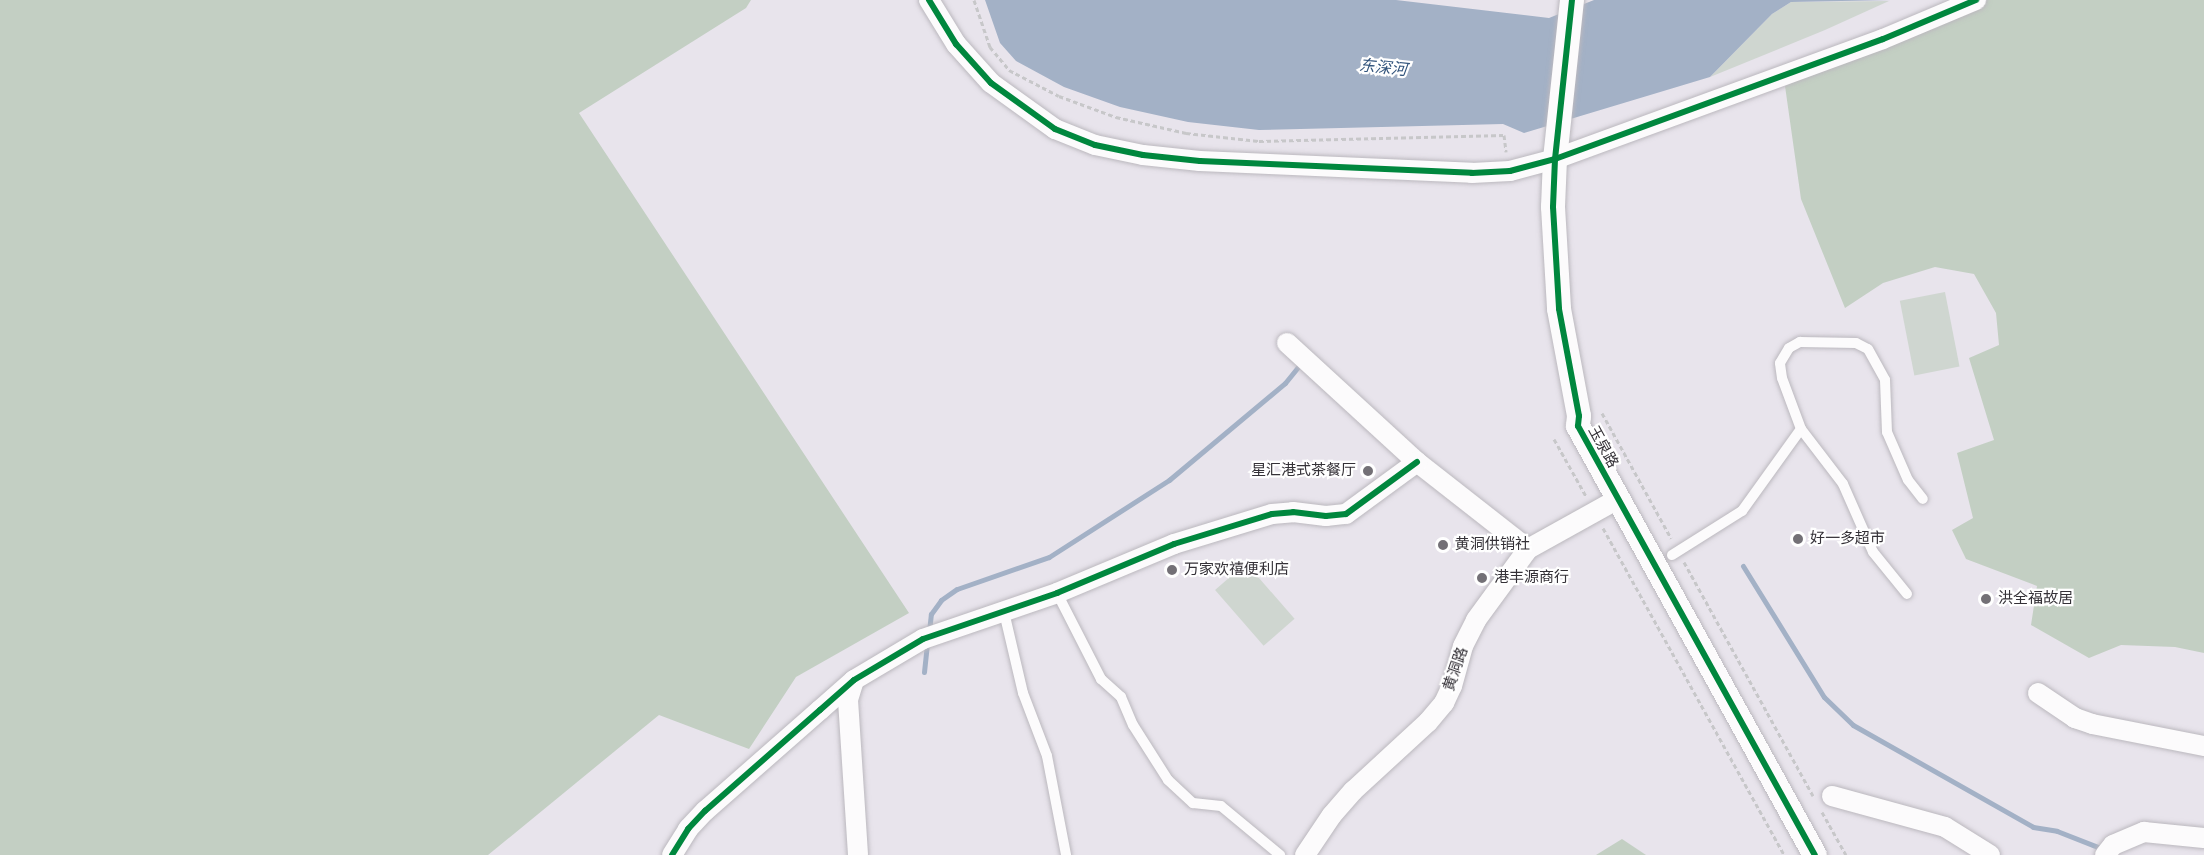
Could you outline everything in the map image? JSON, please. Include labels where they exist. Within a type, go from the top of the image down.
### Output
[{"type":"street","points":[[929,0],[956,44],[991,83],[1055,129],[1095,145],[1143,155],[1200,161],[1415,172],[1510,171],[1555,159],[1883,39],[1976,0]]},
{"type":"street","name":"玉泉路","points":[[1572,0],[1555,159],[1553,207],[1558,298],[1568,365],[1579,416],[1578,426],[1815,855]]},
{"type":"street","points":[[1287,343],[1417,462],[1528,549]]},
{"type":"street","points":[[672,855],[688,830],[705,811],[854,680],[923,639],[1057,593],[1174,544],[1272,514],[1293,512],[1326,516],[1346,514],[1417,462]]},
{"type":"street","name":"黄洞路","points":[[1305,855],[1332,815],[1353,791],[1428,723],[1444,703],[1452,686],[1463,646],[1476,620],[1528,549],[1618,499]]},
{"type":"street","points":[[854,680],[848,700],[858,855]]},
{"type":"street","points":[[2038,693],[2075,717],[2092,724],[2204,746]]},
{"type":"street","points":[[1832,796],[1945,827],[1990,855]]},
{"type":"street","points":[[2109,850],[2144,832],[2204,838]]},
{"type":"lane","points":[[1907,594],[1873,552],[1843,484],[1801,429],[1782,378],[1780,363],[1790,348],[1800,342],[1856,343],[1868,349],[1884,380],[1887,432],[1908,480],[1923,499]]},
{"type":"lane","points":[[1676,553],[1742,511],[1801,429]]},
{"type":"lane","points":[[1057,593],[1101,679],[1121,697],[1133,725],[1168,780],[1193,803],[1221,806],[1280,855]]},
{"type":"lane","points":[[1004,612],[1023,693],[1047,756],[1066,855]]},
{"type":"path","points":[[974,0],[990,47],[1009,70],[1059,96],[1116,117],[1186,133],[1259,141],[1504,135],[1507,157]]},
{"type":"path","points":[[1602,413],[1676,553],[1846,855]]},
{"type":"path","points":[[1554,439],[1589,502]]},
{"type":"path","points":[[1600,522],[1784,855]]},
{"type":"shaded area","points":[[0,0],[751,0],[746,8],[579,113],[909,613],[796,677],[749,749],[659,715],[488,855],[0,855]]},
{"type":"shaded area","points":[[1979,0],[2204,0],[2204,653],[2175,647],[2121,645],[2089,658],[2031,625],[2037,586],[1966,559],[1952,530],[1973,518],[1957,453],[1994,440],[1969,358],[1999,345],[1996,313],[1974,274],[1935,267],[1883,283],[1845,308],[1801,199],[1785,86]]},
{"type":"shaded area","points":[[1889,1],[1710,77],[1772,14],[1791,2]]},
{"type":"shaded area","points":[[1945,292],[1960,367],[1914,375],[1900,301]]},
{"type":"shaded area","points":[[1246,563],[1295,619],[1264,646],[1215,590]]},
{"type":"shaded area","points":[[1622,839],[1646,855],[1596,855]]},
{"type":"water","name":"东深河","points":[[985,0],[1396,0],[1549,18],[1594,0],[1892,0],[1791,2],[1772,14],[1710,77],[1524,133],[1503,124],[1259,130],[1188,122],[1120,107],[1064,87],[1016,61],[1000,43]]},
{"type":"waterway","points":[[929,632],[931,614],[941,600],[957,589],[1049,557],[1169,480],[1285,383],[1303,361]]},
{"type":"waterway","points":[[1743,566],[1824,697],[1853,725],[2033,827],[2057,831],[2103,849]]},
{"type":"waterway","points":[[924,672],[927,644]]},
{"type":"cycle path","points":[[929,0],[956,44],[991,83],[1055,129],[1095,145],[1143,155],[1200,161],[1472,173],[1510,171],[1555,159],[1883,39],[1976,0]]},
{"type":"cycle path","points":[[1572,0],[1555,159],[1553,207],[1559,309],[1579,416],[1578,426],[1815,855]]},
{"type":"cycle path","points":[[672,855],[688,829],[705,811],[854,680],[923,639],[1057,593],[1174,544],[1272,514],[1293,512],[1326,516],[1346,514],[1417,462]]},
{"type":"place","name":"星汇港式茶餐厅","points":[[1368,471]]},
{"type":"place","name":"好一多超市","points":[[1798,539]]},
{"type":"place","name":"黄洞供销社","points":[[1443,545]]},
{"type":"place","name":"万家欢禧便利店","points":[[1172,570]]},
{"type":"place","name":"港丰源商行","points":[[1482,578]]},
{"type":"place","name":"洪全福故居","points":[[1986,599]]}]
